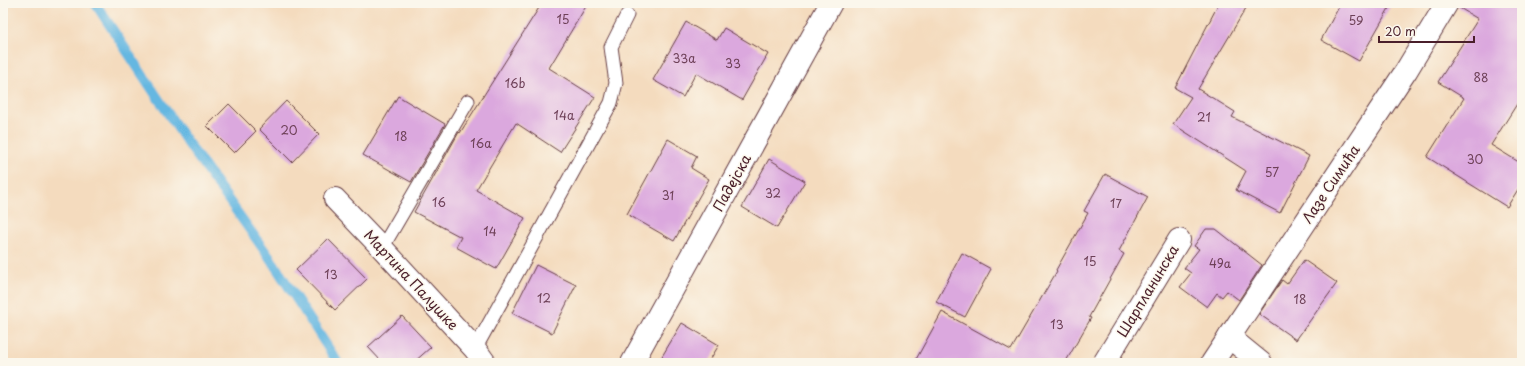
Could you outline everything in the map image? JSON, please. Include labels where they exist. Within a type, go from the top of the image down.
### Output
[{"type":"street","name":"Падејска","points":[[632,363],[831,3]]},
{"type":"street","name":"Лазе Симића","points":[[1212,363],[1402,78],[1447,3]]},
{"type":"street","name":"Мартина Палушке","points":[[335,199],[382,248],[480,356]]},
{"type":"street","name":"Шарпланинска","points":[[1104,363],[1179,240]]},
{"type":"street","points":[[1229,337],[1261,363]]},
{"type":"lane","points":[[480,356],[611,103],[616,83],[611,47],[627,15]]},
{"type":"lane","points":[[382,248],[468,101]]},
{"type":"building","points":[[542,3],[588,3],[549,68],[595,97],[560,152],[516,123],[476,190],[525,218],[496,269],[456,247],[461,237],[414,212],[459,132],[460,133]]},
{"type":"building","points":[[1219,3],[1249,3],[1198,89],[1235,112],[1232,117],[1309,156],[1280,213],[1236,190],[1246,171],[1173,124],[1191,97],[1175,88]]},
{"type":"building","points":[[1341,3],[1392,3],[1359,61],[1321,40]]},
{"type":"building","points":[[1459,3],[1522,3],[1522,96],[1491,145],[1522,164],[1522,183],[1507,207],[1427,157],[1464,98],[1438,82],[1478,19],[1458,7]]},
{"type":"building","points":[[686,22],[717,40],[724,28],[768,54],[742,100],[696,73],[683,97],[653,80]]},
{"type":"building","points":[[398,96],[445,124],[411,182],[363,155]]},
{"type":"building","points":[[286,101],[319,134],[292,162],[259,129]]},
{"type":"building","points":[[229,104],[256,131],[234,153],[207,126]]},
{"type":"building","points":[[668,139],[697,156],[691,168],[709,179],[674,241],[627,214]]},
{"type":"building","points":[[769,159],[805,181],[777,228],[742,207]]},
{"type":"building","points":[[1105,174],[1148,197],[1119,251],[1124,254],[1089,317],[1091,318],[1065,363],[914,363],[942,312],[1011,350],[1057,271],[1056,270],[1088,213],[1084,211]]},
{"type":"building","points":[[1206,229],[1216,229],[1262,265],[1239,300],[1227,291],[1222,297],[1217,293],[1207,307],[1180,287],[1191,273],[1184,268],[1199,249],[1194,246]]},
{"type":"building","points":[[328,239],[367,279],[335,310],[296,270]]},
{"type":"building","points":[[962,253],[991,269],[965,317],[936,302]]},
{"type":"building","points":[[1304,260],[1337,283],[1296,340],[1259,314],[1282,280],[1287,284]]},
{"type":"building","points":[[536,265],[576,285],[552,333],[512,313]]},
{"type":"building","points":[[402,316],[431,347],[413,363],[383,363],[368,347]]},
{"type":"building","points":[[682,323],[719,345],[708,363],[658,363]]},
{"type":"waterway","points":[[95,3],[185,139],[272,261],[338,363]]}]
